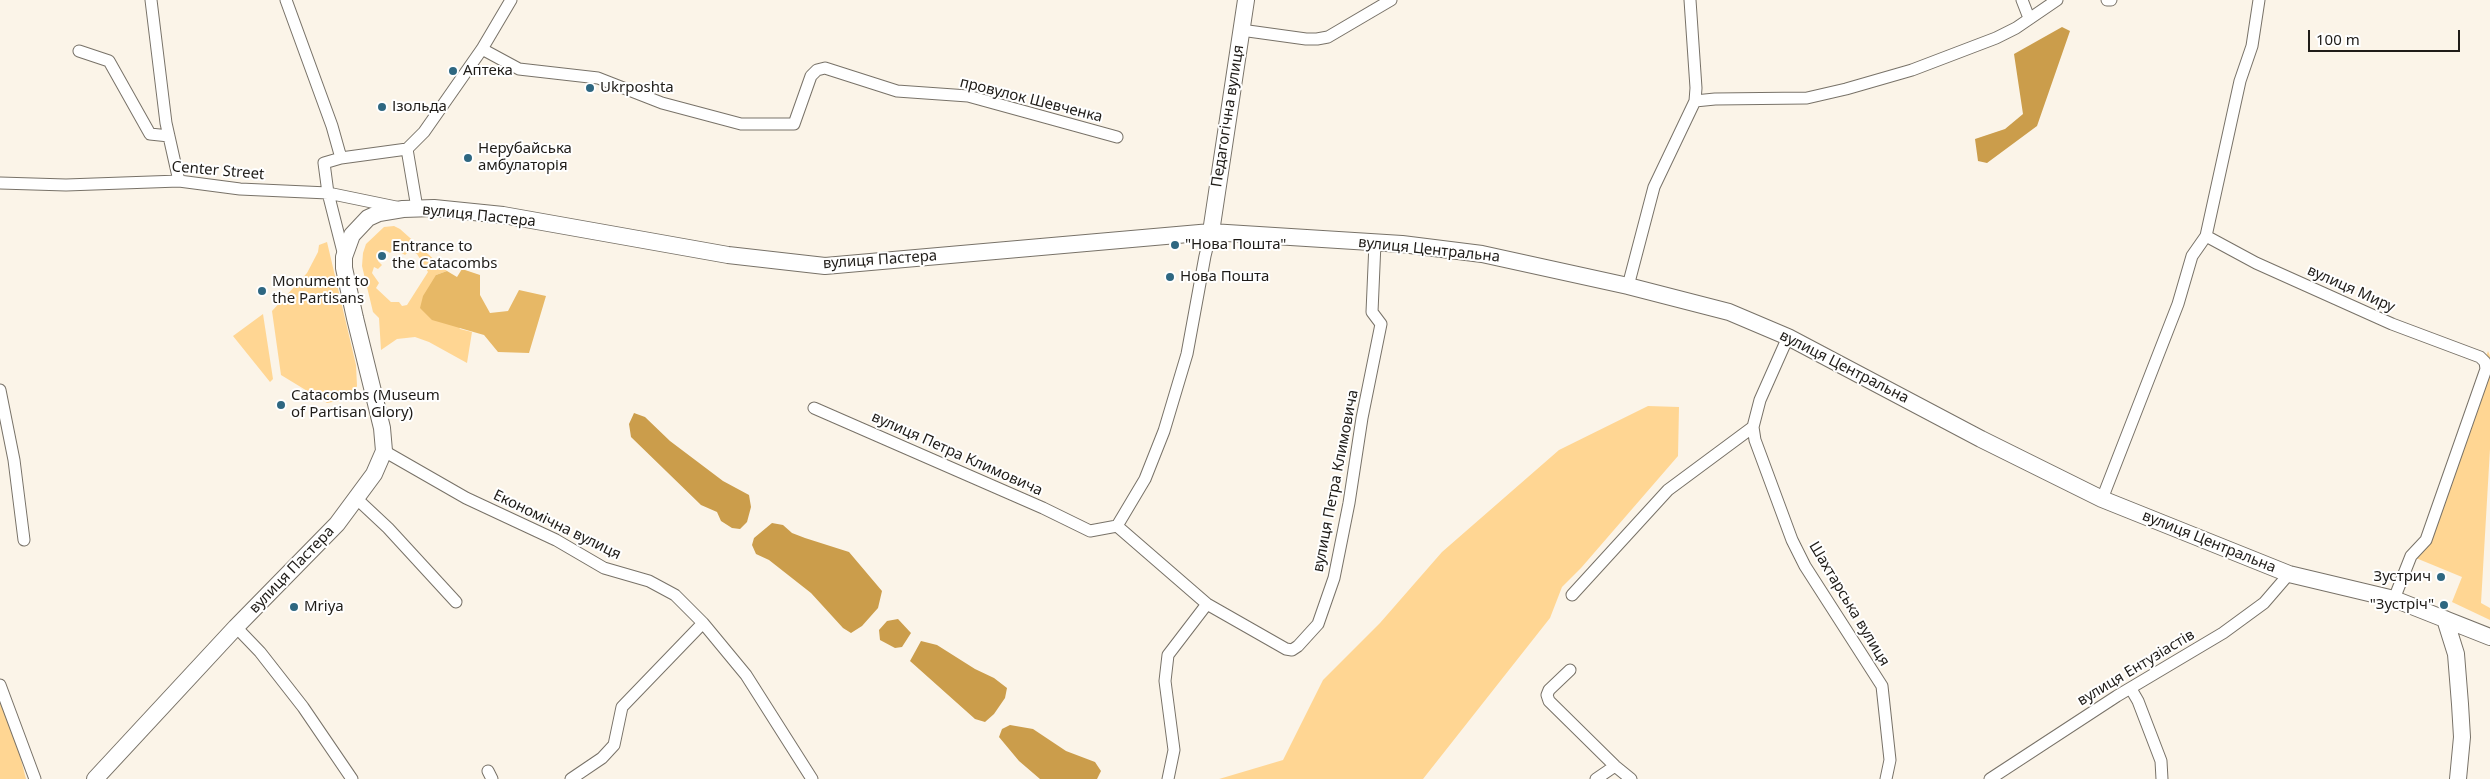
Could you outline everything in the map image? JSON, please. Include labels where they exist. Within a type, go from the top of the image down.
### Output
[{"type":"street","points":[[151,0],[169,136],[179,181]]},
{"type":"street","points":[[286,0],[341,158]]},
{"type":"street","points":[[344,258],[328,194],[324,163],[341,158],[407,149],[424,132],[482,49],[511,0]]},
{"type":"street","name":"Педагогічна вулиця","points":[[1211,232],[1246,0]]},
{"type":"street","points":[[1241,30],[1306,40],[1317,39],[1328,36],[1391,0]]},
{"type":"street","points":[[1628,286],[1654,187],[1695,101],[1696,88],[1690,0]]},
{"type":"street","points":[[2022,0],[2029,18]]},
{"type":"street","points":[[1695,101],[1806,98],[1846,89],[1912,70],[1996,38],[2057,0]]},
{"type":"street","points":[[2102,499],[2178,304],[2192,256],[2206,236],[2240,80],[2252,46],[2259,0]]},
{"type":"street","name":"провулок Шевченка","points":[[482,49],[519,69],[598,78],[662,103],[741,124],[794,124],[811,76],[817,70],[825,68],[897,91],[968,96],[1117,137]]},
{"type":"street","points":[[79,51],[109,61],[150,134],[169,136]]},
{"type":"street","points":[[407,149],[410,209]]},
{"type":"street","name":"Center Street","points":[[0,183],[66,185],[179,181],[240,189],[328,194],[410,209]]},
{"type":"street","name":"вулиця Пастера","points":[[95,779],[236,627],[336,524],[357,499],[374,474],[384,451],[382,428],[355,318],[344,258],[352,235],[368,218],[379,213],[410,209],[503,215],[728,255],[825,266],[1211,232]]},
{"type":"street","points":[[1117,526],[1145,479],[1164,431],[1187,354],[1211,232]]},
{"type":"street","name":"вулиця Центральна","points":[[1211,232],[1375,243],[1482,254],[1628,286],[1729,312],[1788,337],[1981,439],[2102,499],[2289,574],[2394,599],[2445,618]]},
{"type":"street","name":"вулиця Миру","points":[[2206,236],[2256,262],[2392,324],[2480,357],[2485,362],[2486,369],[2426,540],[2411,556],[2394,599]]},
{"type":"street","name":"вулиця Петра Климовича","points":[[814,408],[1043,508],[1090,531],[1117,526],[1206,604],[1286,649],[1298,646],[1318,624],[1336,568],[1349,503],[1362,418],[1381,324],[1372,312],[1375,243]]},
{"type":"street","name":"Шахтарська вулиця","points":[[1788,337],[1760,400],[1753,427],[1754,440],[1805,566],[1882,686],[1890,760],[1886,779]]},
{"type":"street","points":[[0,390],[14,460],[24,540]]},
{"type":"street","points":[[1572,595],[1668,490],[1753,427]]},
{"type":"street","name":"Економічна вулиця","points":[[384,451],[466,498],[548,536],[604,568],[649,581],[675,595],[703,622],[746,675],[812,779]]},
{"type":"street","points":[[357,499],[388,528],[456,602]]},
{"type":"street","name":"вулиця Ентузіастів","points":[[1990,779],[2223,633],[2264,604],[2289,574]]},
{"type":"street","points":[[1168,779],[1174,750],[1165,681],[1168,655],[1206,604]]},
{"type":"street","points":[[2445,618],[2490,637]]},
{"type":"street","points":[[2445,618],[2456,654],[2462,737],[2458,779]]},
{"type":"street","points":[[570,779],[602,758],[614,745],[622,707],[703,622]]},
{"type":"street","points":[[236,627],[260,652],[303,707],[352,779]]},
{"type":"street","points":[[1570,670],[1550,690],[1548,695],[1549,701],[1615,766],[1631,779]]},
{"type":"street","points":[[0,685],[35,779]]},
{"type":"street","points":[[2131,689],[2138,701],[2161,761],[2162,779]]},
{"type":"street","points":[[1596,779],[1615,766]]},
{"type":"shaded area","points":[[2062,27],[2070,31],[2037,126],[1987,163],[1978,161],[1975,139],[2005,129],[2023,114],[2014,54]]},
{"type":"shaded area","points":[[394,226],[400,229],[447,271],[436,275],[460,329],[472,332],[467,363],[429,342],[415,337],[397,339],[381,350],[379,318],[373,312],[362,266],[366,244],[384,227]],"holes":[[[398,242],[402,245],[400,252],[405,255],[410,250],[417,254],[428,272],[407,305],[402,306],[399,302],[391,302],[376,288],[379,283],[372,273],[374,267],[378,269],[382,265],[378,261],[385,250],[390,253],[395,248],[393,245]]]},
{"type":"shaded area","points":[[327,242],[356,365],[357,386],[353,395],[344,400],[327,403],[281,375],[272,311],[307,273],[318,252],[319,245]]},
{"type":"shaded area","points":[[462,269],[480,275],[480,295],[490,313],[508,311],[519,290],[546,296],[529,353],[498,352],[484,335],[432,320],[420,308],[423,296],[436,275],[447,271],[457,277]]},
{"type":"shaded area","points":[[263,314],[273,379],[270,382],[233,336]]},
{"type":"shaded area","points":[[2488,351],[2490,356],[2490,449],[2481,603],[2490,608],[2490,620],[2452,602],[2462,577],[2411,556],[2426,540]]},
{"type":"shaded area","points":[[1648,406],[1679,407],[1678,456],[1581,568],[1562,587],[1550,618],[1423,779],[1219,779],[1283,760],[1323,680],[1380,623],[1442,552],[1559,450]]},
{"type":"shaded area","points":[[634,413],[645,417],[670,441],[723,481],[749,495],[751,507],[747,522],[740,529],[732,528],[721,521],[717,512],[701,505],[631,437],[629,424]]},
{"type":"shaded area","points":[[772,523],[783,525],[792,533],[805,538],[849,552],[882,591],[878,608],[862,626],[851,633],[843,628],[811,593],[769,560],[756,554],[752,545],[754,538]]},
{"type":"shaded area","points":[[898,619],[911,633],[902,647],[895,648],[880,640],[879,630],[887,621]]},
{"type":"shaded area","points":[[921,641],[937,645],[975,669],[994,678],[1007,688],[1005,698],[994,714],[985,722],[975,719],[910,661]]},
{"type":"shaded area","points":[[0,699],[15,736],[26,779],[0,779]]},
{"type":"shaded area","points":[[1010,725],[1033,729],[1066,751],[1095,762],[1101,771],[1097,779],[1040,779],[1019,761],[999,737],[1002,729]]},
{"type":"place","name":"Аптека","points":[[453,71]]},
{"type":"place","name":"Ukrposhta","points":[[590,88]]},
{"type":"place","name":"Ізольда","points":[[382,107]]},
{"type":"place","name":"Нерубайська амбулаторія","points":[[468,158]]},
{"type":"place","name":"\"Нова Пошта\"","points":[[1175,245]]},
{"type":"place","name":"Entrance to the Catacombs","points":[[382,256]]},
{"type":"place","name":"Нова Пошта","points":[[1170,277]]},
{"type":"place","name":"Monument to the Partisans","points":[[262,291]]},
{"type":"place","name":"Catacombs (Museum of Partisan Glory)","points":[[281,405]]},
{"type":"place","name":"Зустрич","points":[[2441,577]]},
{"type":"place","name":"\"Зустріч\"","points":[[2444,605]]},
{"type":"place","name":"Mriya","points":[[294,607]]}]
